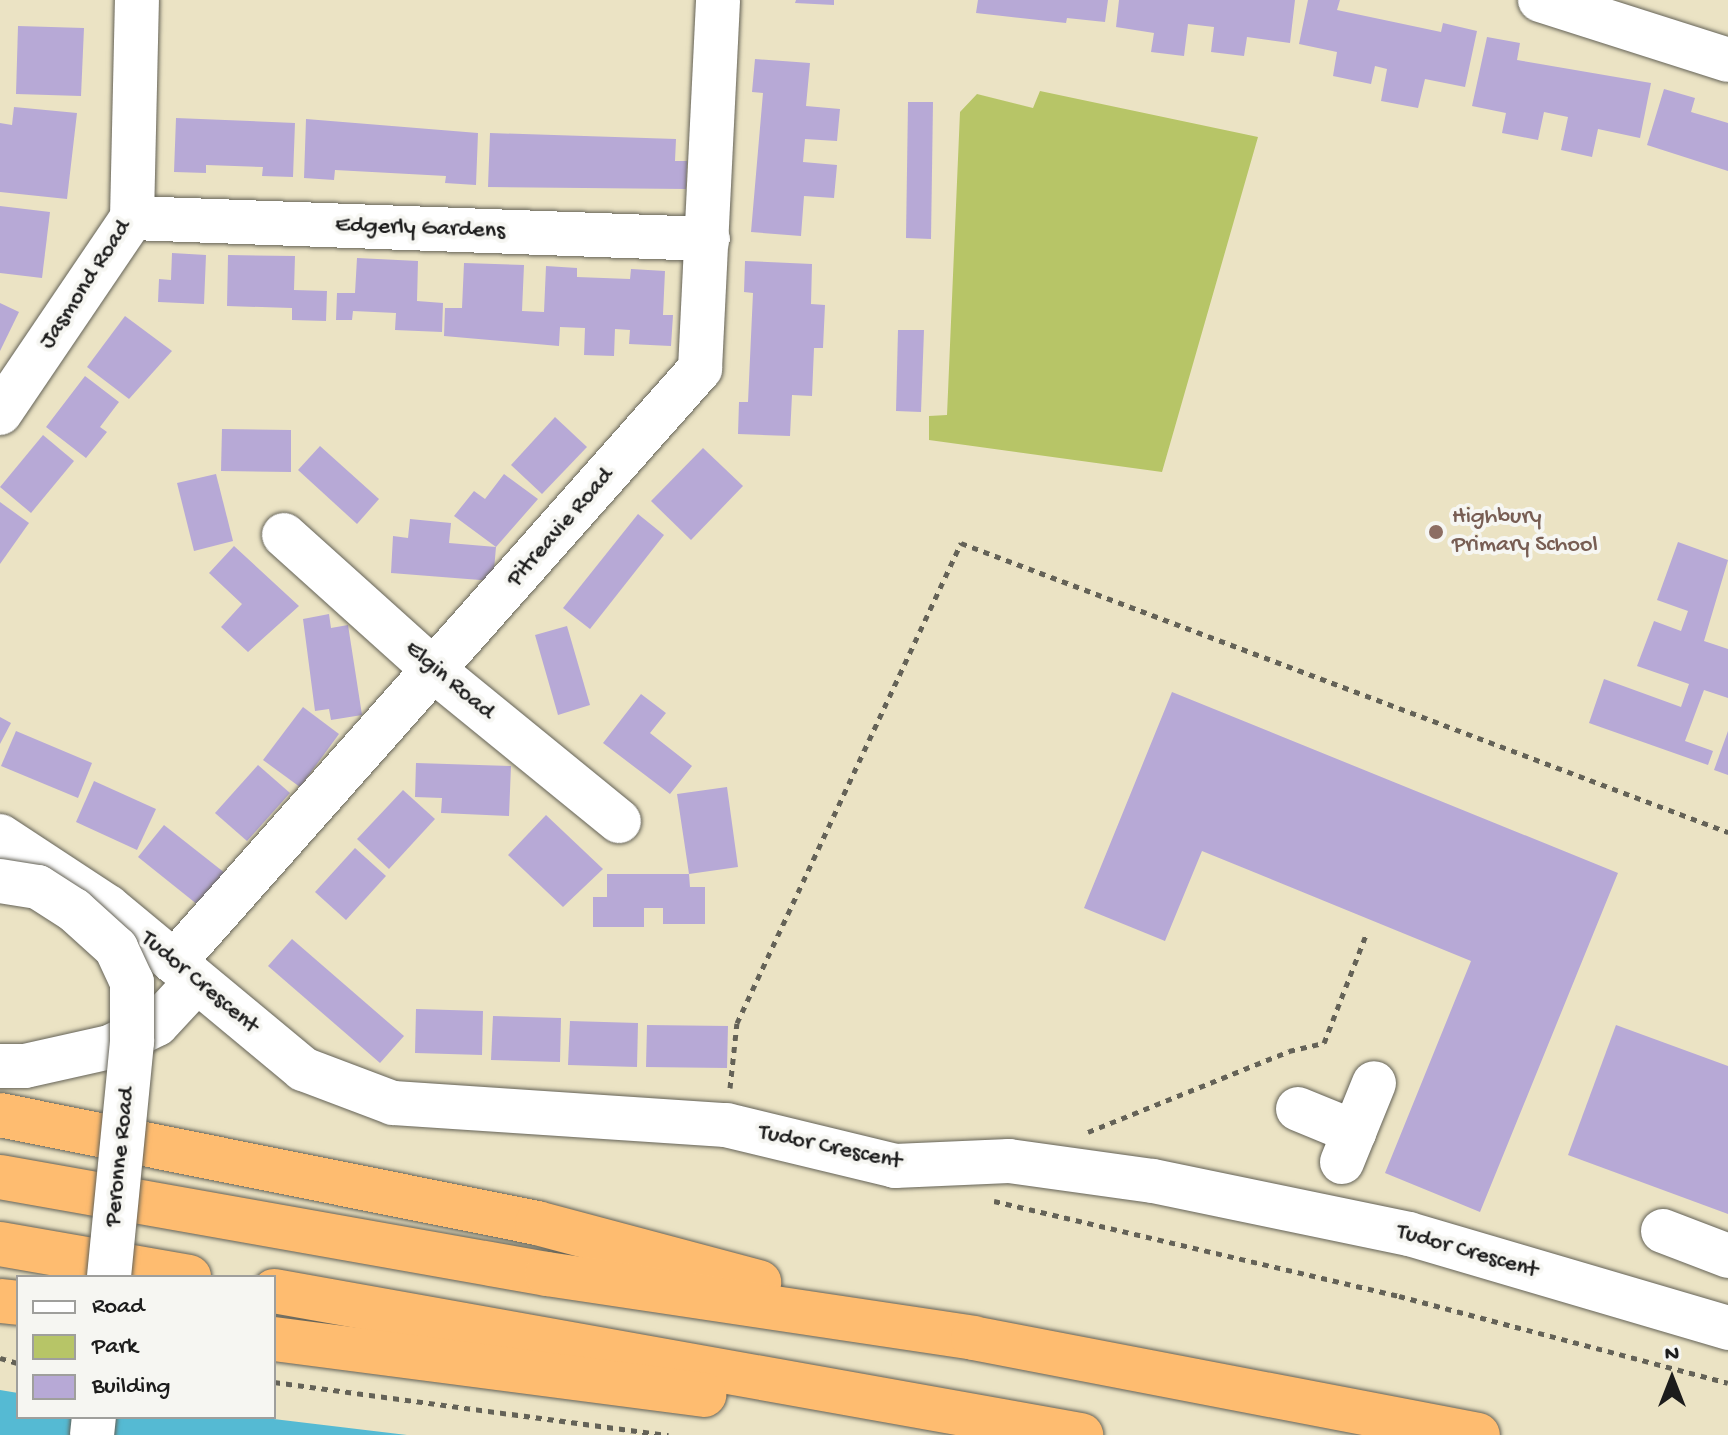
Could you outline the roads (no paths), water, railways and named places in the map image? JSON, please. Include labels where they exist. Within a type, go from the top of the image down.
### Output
[{"type":"highway","points":[[0,1115],[537,1223],[973,1338]]},
{"type":"highway","points":[[0,1177],[547,1274],[973,1338],[1478,1435]]},
{"type":"highway","points":[[0,1244],[178,1275]]},
{"type":"highway","points":[[276,1291],[1081,1435]]},
{"type":"highway","points":[[276,1339],[1023,1435]]},
{"type":"street","name":"Jasmond Road","points":[[0,413],[132,218],[137,0]]},
{"type":"street","name":"Pitreavie Road","points":[[185,972],[436,672],[700,369],[718,0]]},
{"type":"street","points":[[1540,0],[1728,60]]},
{"type":"street","name":"Edgerly Gardens","points":[[132,218],[708,239]]},
{"type":"street","name":"Elgin Road","points":[[284,535],[436,672],[619,821]]},
{"type":"street","name":"Tudor Crescent","points":[[0,836],[108,907],[303,1069],[393,1103],[726,1125],[895,1166],[1009,1161],[1261,1202],[1409,1234],[1728,1328]]},
{"type":"street","name":"Peronne Road","points":[[0,881],[38,887],[74,910],[116,948],[132,982],[135,1016],[109,1275]]},
{"type":"street","points":[[13,1066],[110,1047],[157,1024],[185,972]]},
{"type":"street","points":[[1298,1109],[1348,1147],[1374,1083]]},
{"type":"street","points":[[1663,1231],[1728,1256]]},
{"type":"water","points":[[0,1390],[16,1393],[16,1419],[274,1419],[407,1435],[0,1435]]},
{"type":"place","name":"Highbury Primary School","points":[[1436,532]]}]
